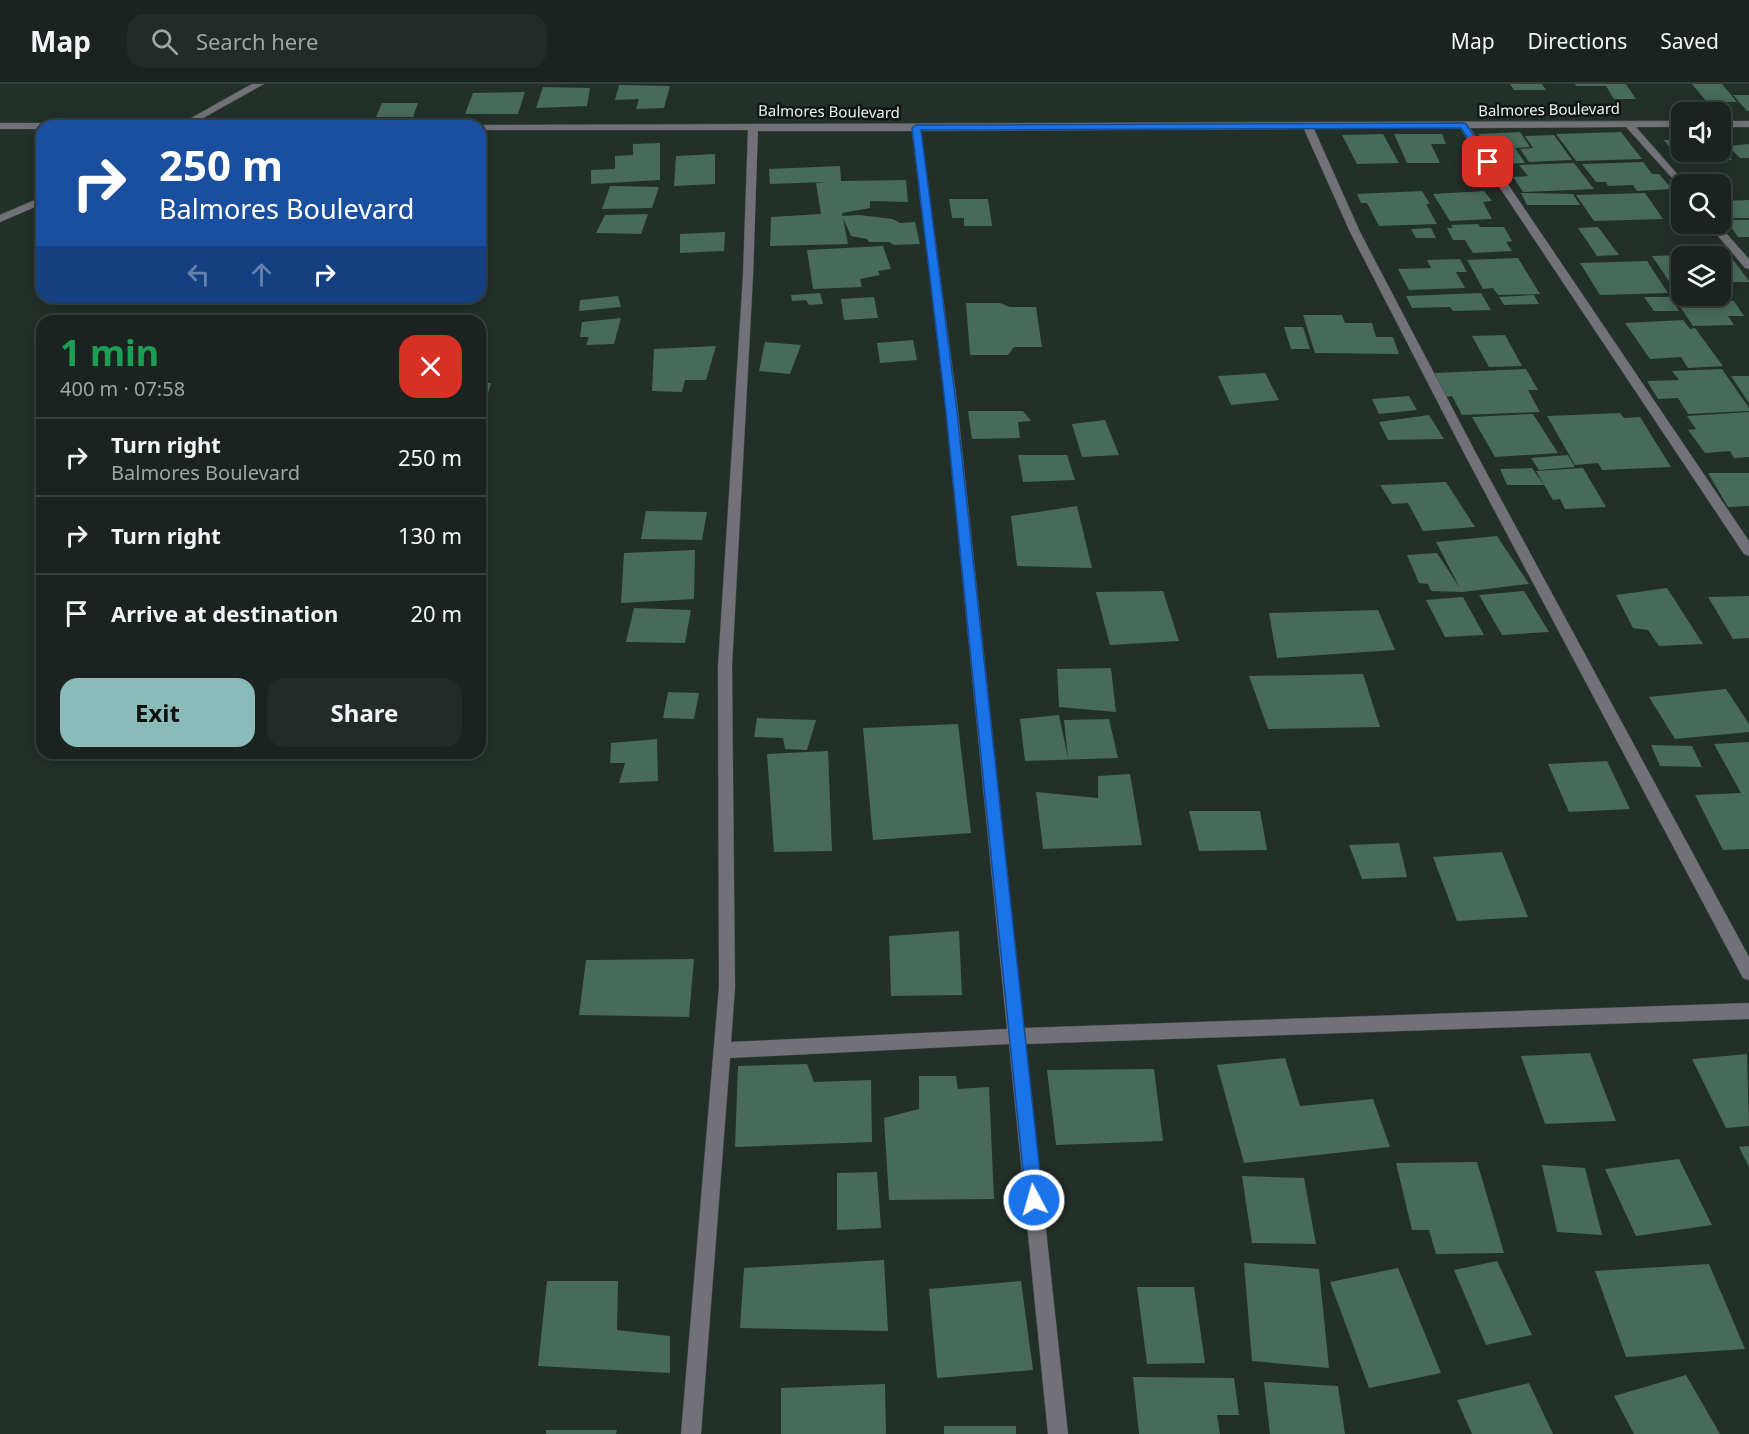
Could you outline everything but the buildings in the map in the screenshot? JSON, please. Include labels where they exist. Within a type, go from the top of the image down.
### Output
[{"type":"street","points":[[193,120],[259,84]]},
{"type":"street","points":[[1628,124],[1672,174]]},
{"type":"street","name":"Balmores Boulevard","points":[[486,127],[916,128],[1671,124]]},
{"type":"street","points":[[1731,124],[1749,124]]},
{"type":"street","points":[[1307,125],[1355,232],[1472,457],[1749,973]]},
{"type":"street","points":[[0,126],[36,126]]},
{"type":"street","points":[[691,1434],[723,1050],[726,987],[725,666],[748,276],[753,126]]},
{"type":"street","points":[[1463,126],[1749,550]]},
{"type":"street","points":[[916,128],[951,403],[1058,1434]]},
{"type":"street","points":[[0,219],[36,203]]},
{"type":"street","points":[[1722,234],[1749,266]]},
{"type":"street","points":[[723,1050],[1017,1036],[1749,1011]]},
{"type":"route","points":[[1034,1200],[951,403],[916,128],[1463,126],[1488,162]]}]
